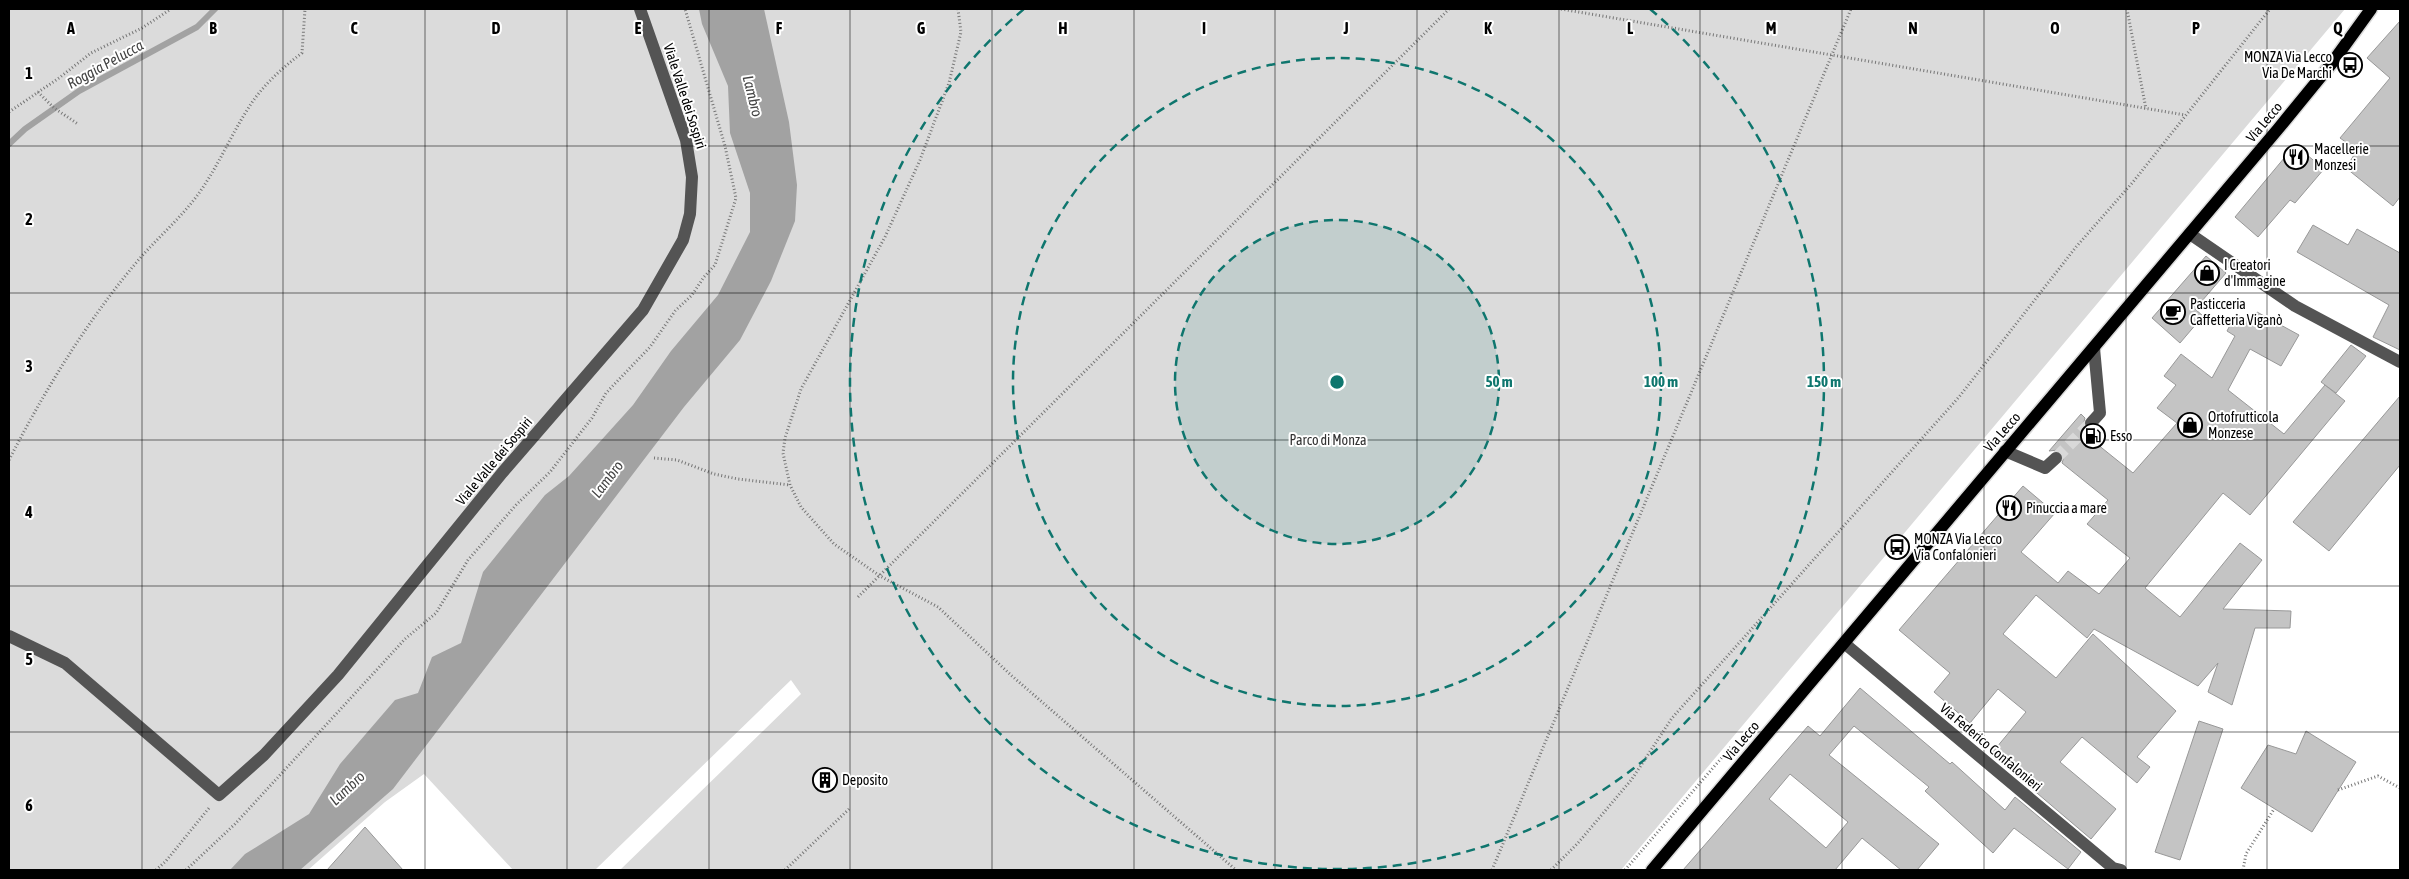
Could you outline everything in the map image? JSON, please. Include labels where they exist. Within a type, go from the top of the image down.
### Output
[{"type":"main road","name":"Via Lecco","points":[[1652,870],[2332,64],[2371,9]]},
{"type":"street","name":"Viale Valle dei Sospiri","points":[[219,795],[264,755],[338,675],[502,473],[643,310],[683,240],[690,214],[692,177],[686,140],[640,9]]},
{"type":"street","points":[[2190,234],[2295,306],[2400,362]]},
{"type":"street","points":[[2091,423],[2100,413],[2094,348]]},
{"type":"street","points":[[2005,451],[2046,468],[2056,458]]},
{"type":"street","points":[[9,636],[65,663],[219,795]]},
{"type":"street","name":"Via Federico Confalonieri","points":[[1844,643],[2112,868],[2122,870]]},
{"type":"path","points":[[9,112],[59,78],[91,53],[142,28],[171,9]]},
{"type":"path","points":[[9,460],[62,364],[101,307],[141,257],[193,202],[222,158],[249,106],[278,71],[302,53],[305,9]]},
{"type":"path","points":[[958,9],[961,32],[949,83],[920,160],[886,237],[801,389],[785,438],[783,453],[790,485],[801,507],[834,544],[880,576],[938,607],[1012,676],[1236,870]]},
{"type":"path","points":[[858,597],[1449,9]]},
{"type":"path","points":[[1561,9],[2185,115]]},
{"type":"path","points":[[1492,870],[1851,9]]},
{"type":"path","points":[[2127,9],[2146,108]]},
{"type":"path","points":[[1551,870],[1578,843],[1632,778],[1672,718],[1959,397],[2076,247],[2133,182],[2270,9]]},
{"type":"path","points":[[38,92],[54,108],[78,124]]},
{"type":"path","points":[[654,458],[677,460],[714,474],[738,479],[790,485]]},
{"type":"path","points":[[2338,790],[2378,776],[2400,788]]},
{"type":"path","points":[[156,870],[166,861],[219,795]]},
{"type":"path","points":[[784,870],[849,809]]},
{"type":"path","points":[[2243,870],[2246,854],[2274,809]]},
{"type":"green space","name":"Parco di Monza","points":[[9,9],[2345,9],[1621,870],[620,870],[801,694],[791,680],[595,870],[513,870],[424,774],[385,802],[308,870],[9,870]]},
{"type":"water","name":"Lambro","points":[[699,9],[764,9],[789,122],[797,185],[795,221],[771,281],[740,340],[684,407],[393,789],[300,870],[230,870],[245,854],[309,814],[340,764],[395,700],[418,693],[432,657],[461,643],[483,572],[545,495],[569,476],[633,405],[671,351],[718,295],[750,232],[750,193],[730,133],[728,86],[702,24]]},
{"type":"building","points":[[2400,21],[2400,197],[2393,206],[2346,168],[2357,150],[2340,138],[2390,78],[2367,58]]},
{"type":"building","points":[[2295,145],[2324,169],[2295,203],[2290,200],[2258,237],[2235,217]]},
{"type":"building","points":[[2313,225],[2348,245],[2357,229],[2400,253],[2400,350],[2373,337],[2389,305],[2297,252]]},
{"type":"building","points":[[2206,256],[2226,273],[2195,309],[2203,316],[2180,343],[2152,318]]},
{"type":"building","points":[[2257,312],[2299,335],[2281,366],[2250,349],[2228,390],[2284,434],[2325,385],[2345,401],[2250,515],[2223,493],[2145,588],[2180,617],[2240,543],[2262,560],[2223,609],[2291,611],[2290,628],[2255,628],[2232,705],[2208,692],[2218,663],[2198,686],[2094,629],[2087,638],[2036,595],[2003,634],[2056,678],[2093,634],[2176,711],[2137,757],[2150,767],[2137,783],[2082,737],[2060,762],[2116,809],[2091,839],[1991,754],[2026,712],[1998,689],[1970,723],[1934,692],[1950,673],[1899,630],[2023,486],[2055,513],[2021,552],[2058,583],[2068,571],[2099,594],[2130,558],[2087,524],[2108,500],[2062,463],[2064,457],[2062,452],[2058,450],[2049,451],[2081,414],[2085,418],[2083,425],[2086,429],[2093,431],[2097,428],[2100,431],[2092,440],[2133,473],[2177,423],[2157,408],[2176,385],[2164,376],[2181,354],[2212,378],[2235,336],[2227,331],[2236,314],[2251,322]]},
{"type":"building","points":[[2351,345],[2366,356],[2336,393],[2321,382]]},
{"type":"building","points":[[2400,396],[2400,465],[2329,551],[2293,522]]},
{"type":"building","points":[[1860,688],[1950,764],[1952,762],[2005,810],[2015,797],[2081,852],[2068,869],[2014,828],[1993,853],[1925,791],[1929,787],[1854,726],[1829,755],[1939,844],[1917,870],[1901,870],[1862,838],[1835,870],[1683,870],[1808,726],[1820,736]],"holes":[[[1790,774],[1848,822],[1826,848],[1769,799]]]},
{"type":"building","points":[[2199,721],[2223,729],[2180,860],[2155,852]]},
{"type":"building","points":[[2306,731],[2356,762],[2312,832],[2241,788],[2268,745],[2296,754]]},
{"type":"building","name":"Deposito","points":[[825,767],[837,782],[824,793],[812,778]]},
{"type":"building","points":[[365,827],[403,870],[327,870]]},
{"type":"waterway","name":"Roggia Pelucca","points":[[9,144],[25,129],[79,91],[197,27],[215,9]]},
{"type":"tunnel","points":[[2056,458],[2091,423]]},
{"type":"place","name":"MONZA Via Lecco Via De Marchi","points":[[2350,65]]},
{"type":"place","name":"Macellerie Monzesi","points":[[2296,157]]},
{"type":"place","name":"I Creatori d'Immagine","points":[[2207,273]]},
{"type":"place","name":"Pasticceria Caffetteria Viganò","points":[[2173,312]]},
{"type":"place","name":"Ortofrutticola Monzese","points":[[2190,425]]},
{"type":"place","name":"Esso","points":[[2093,436]]},
{"type":"place","name":"Pinuccia a mare","points":[[2009,508]]},
{"type":"place","name":"MONZA Via Lecco Via Confalonieri","points":[[1897,547]]},
{"type":"place","name":"Deposito","points":[[825,780]]}]
